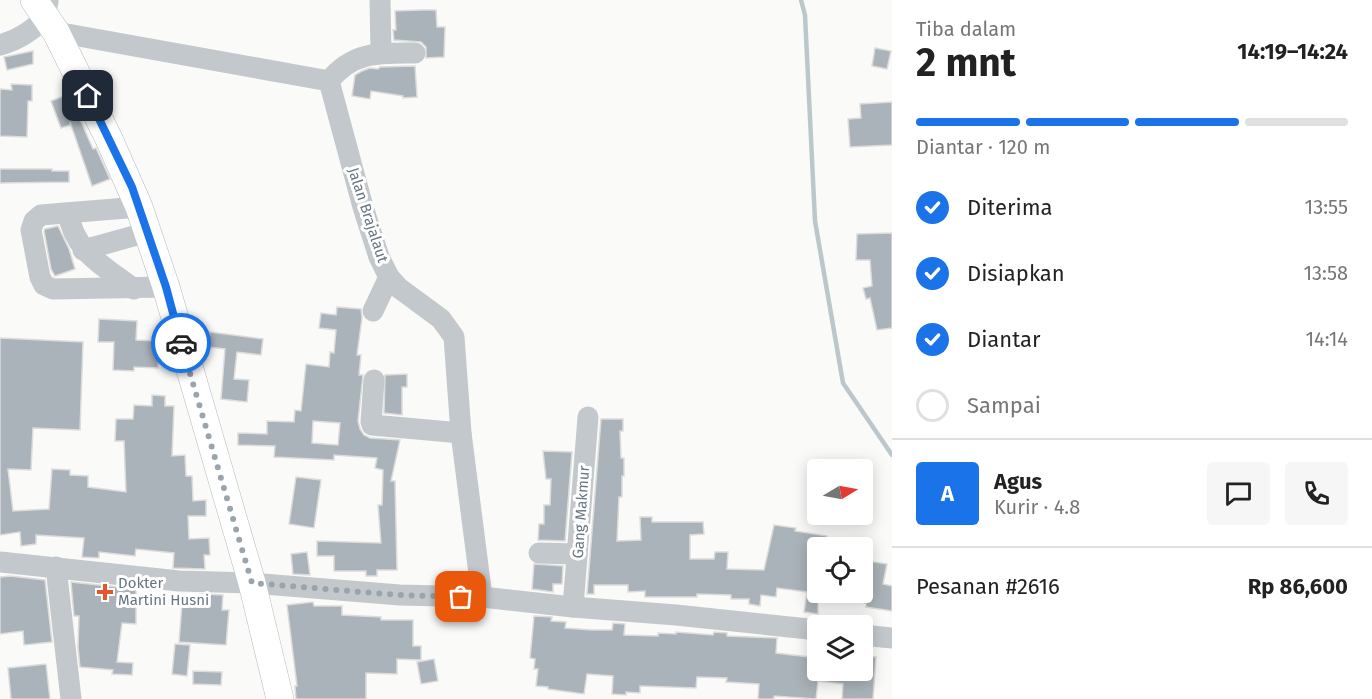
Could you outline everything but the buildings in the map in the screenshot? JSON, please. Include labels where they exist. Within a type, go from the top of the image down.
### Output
[{"type":"main road","points":[[45,12],[109,139],[143,220],[166,287],[252,583],[280,699]]},
{"type":"street","points":[[380,0],[381,53]]},
{"type":"street","points":[[0,45],[27,32],[45,12],[339,71],[361,57],[381,53],[415,53]]},
{"type":"street","name":"Jalan Brajalaut","points":[[339,71],[363,207],[379,257],[389,277],[399,288],[435,314],[446,324],[454,337],[461,433],[489,598]]},
{"type":"street","points":[[68,213],[70,226],[83,250],[134,289]]},
{"type":"street","points":[[143,220],[68,213],[41,215],[34,221],[31,230],[40,277],[44,285],[53,289],[166,287]]},
{"type":"street","points":[[83,250],[143,220]]},
{"type":"street","points":[[373,310],[389,277]]},
{"type":"street","points":[[374,380],[372,425],[461,433]]},
{"type":"street","name":"Gang Makmur","points":[[573,607],[588,417]]},
{"type":"street","points":[[539,553],[578,554]]},
{"type":"street","points":[[0,562],[179,581],[252,583],[399,595],[489,598],[807,629]]},
{"type":"street","points":[[56,567],[71,699]]},
{"type":"street","points":[[873,636],[892,638]]},
{"type":"waterway","points":[[801,0],[805,15],[815,221],[843,383],[892,455]]},
{"type":"way so far","points":[[181,343],[252,583],[399,595],[461,597]]},
{"type":"place","name":"Dokter Martini Husni","points":[[105,592]]},
{"type":"route","points":[[88,96],[132,187],[166,287],[181,343]]}]
